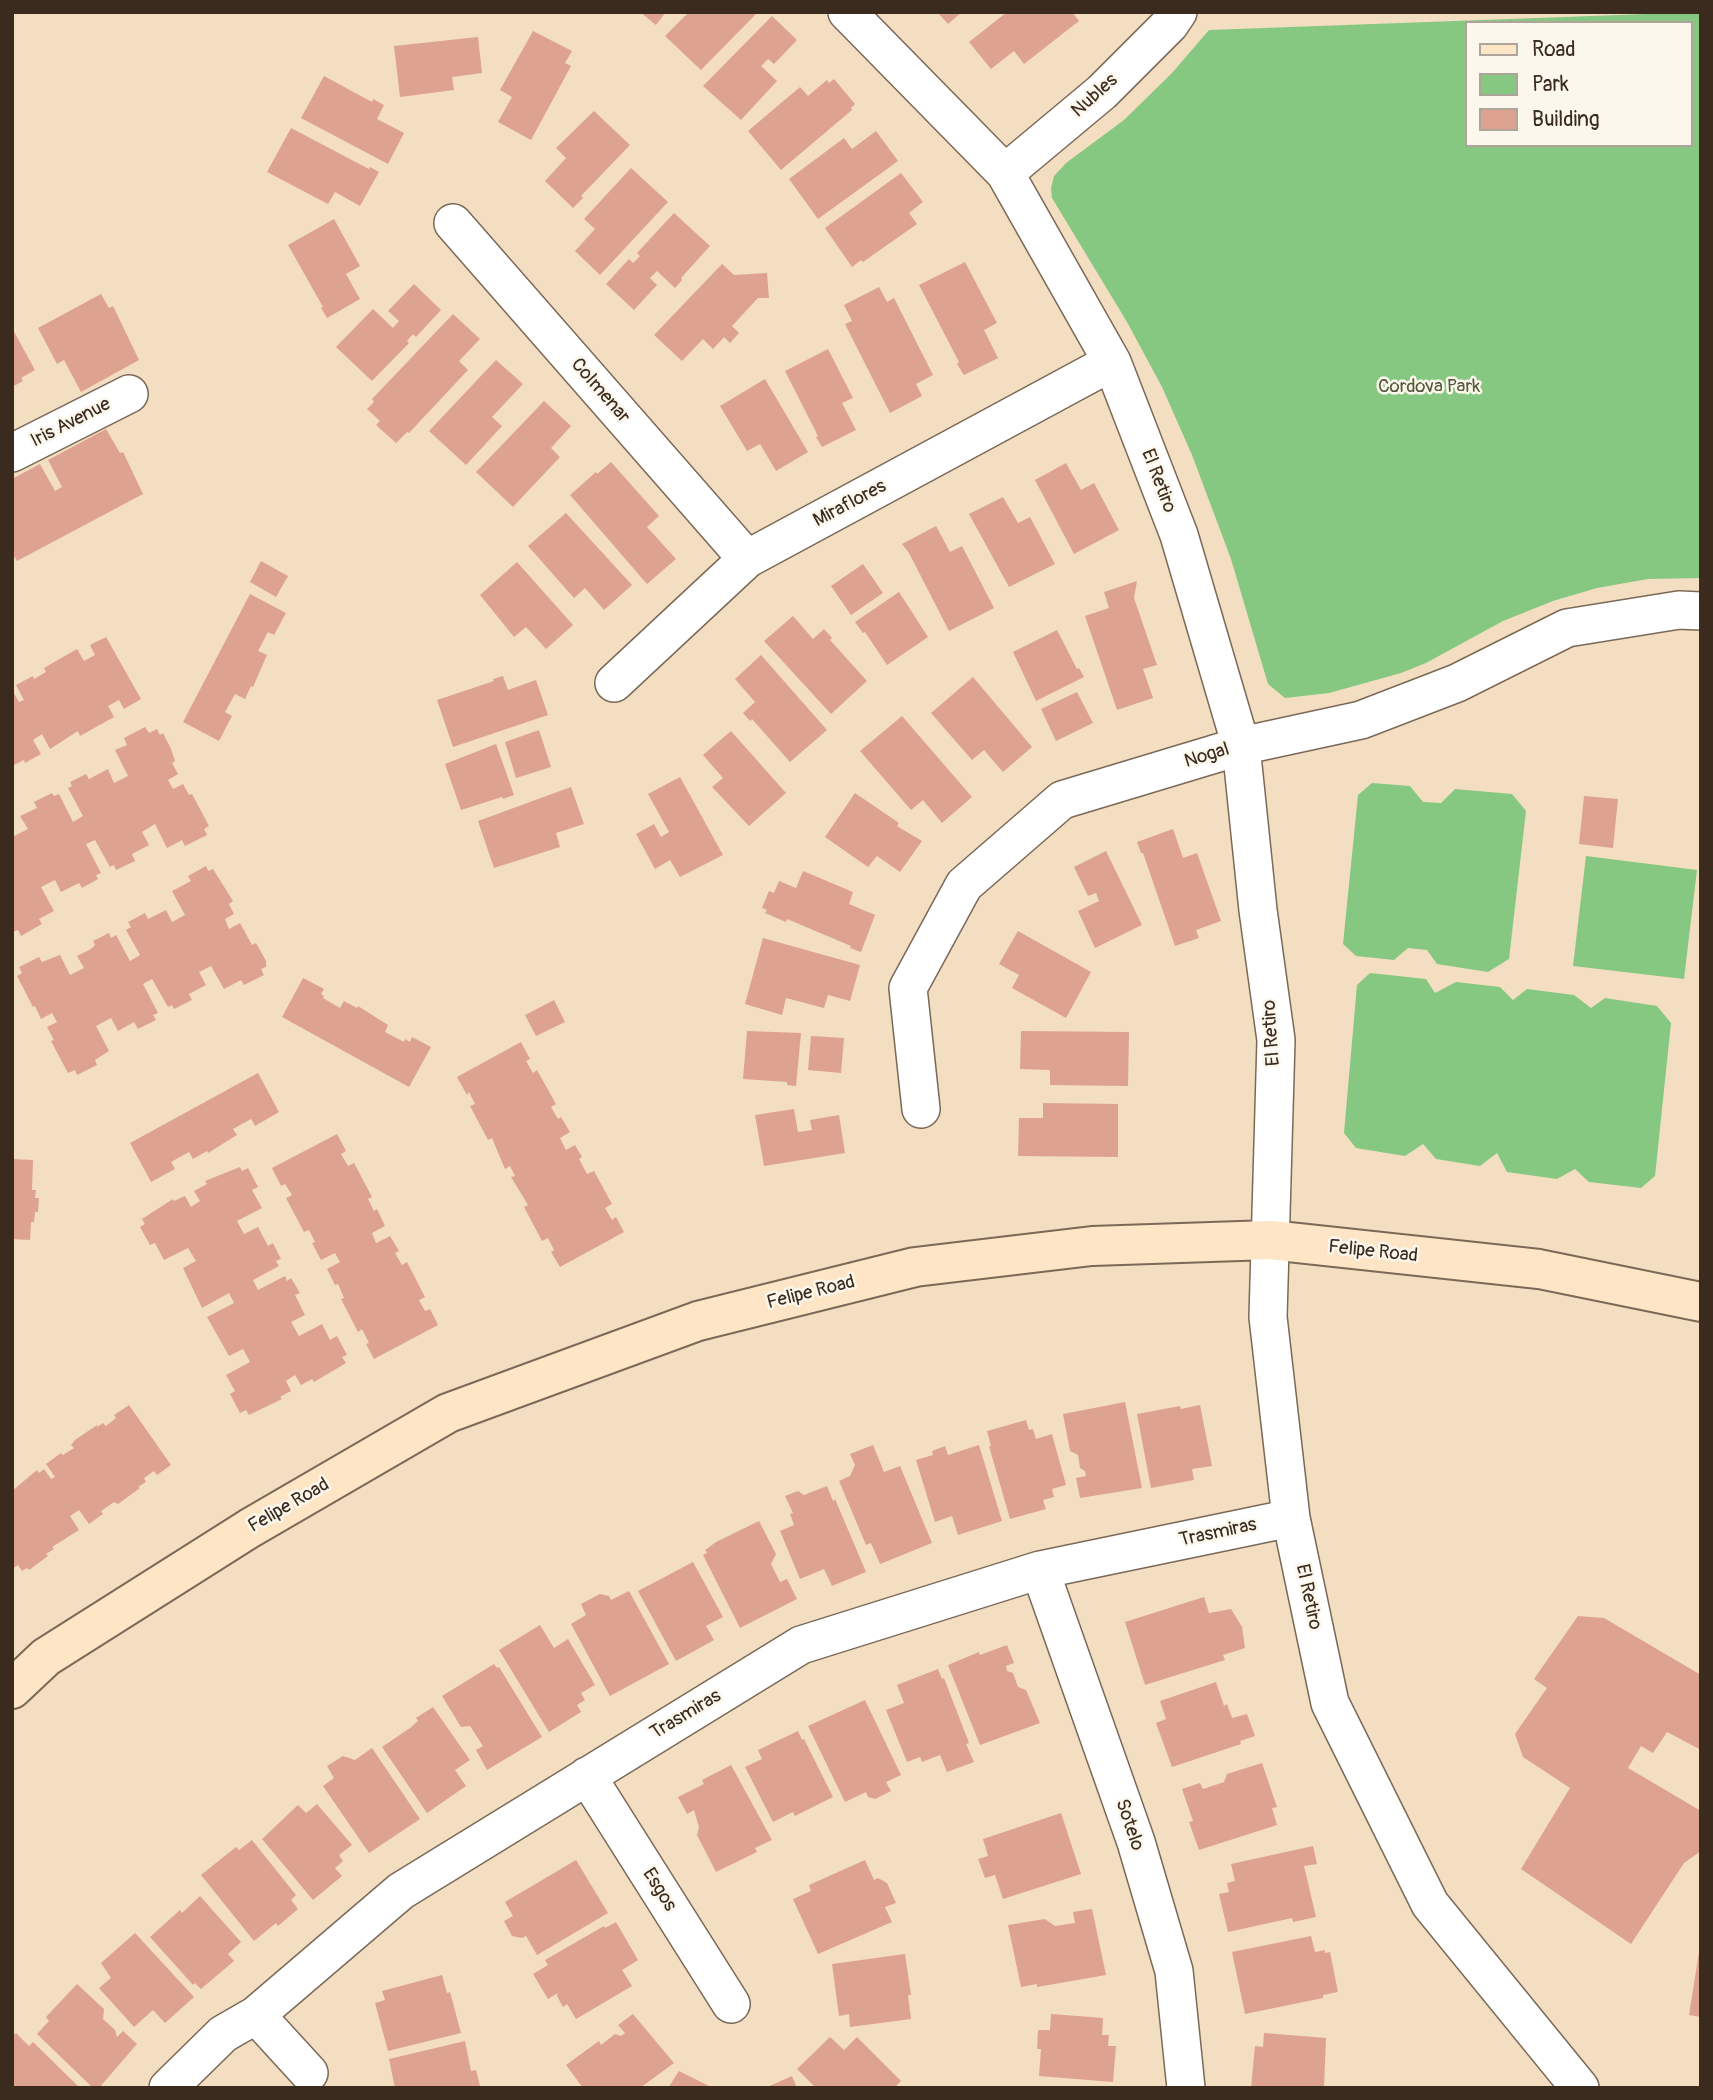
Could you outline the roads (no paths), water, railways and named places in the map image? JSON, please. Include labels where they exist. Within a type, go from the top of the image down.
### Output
[{"type":"main road","name":"Felipe Road","points":[[12,1689],[47,1657],[239,1535],[448,1413],[698,1321],[915,1267],[1091,1246],[1270,1240],[1539,1269],[1701,1303]]},
{"type":"street","name":"El Retiro","points":[[847,12],[1005,173],[1112,362],[1179,535],[1241,746],[1258,910],[1276,1040],[1268,1317],[1291,1518],[1330,1703],[1430,1904],[1580,2088]]},
{"type":"street","name":"Nubles","points":[[1005,173],[1102,92],[1170,24],[1178,12]]},
{"type":"street","name":"Colmenar","points":[[453,223],[747,559]]},
{"type":"street","name":"Miraflores","points":[[614,683],[747,559],[1112,362]]},
{"type":"street","name":"Iris Avenue","points":[[12,453],[129,394]]},
{"type":"street","name":"Nogal","points":[[921,1109],[908,988],[964,885],[1062,800],[1241,746],[1361,720],[1457,683],[1567,628],[1679,610],[1701,611]]},
{"type":"street","name":"Trasmiras","points":[[168,2088],[223,2034],[256,2015],[401,1891],[801,1645],[1040,1570],[1291,1518]]},
{"type":"street","name":"Sotelo","points":[[1040,1570],[1136,1842],[1174,1971],[1186,2088]]},
{"type":"street","name":"Esgos","points":[[587,1776],[731,2004]]},
{"type":"street","points":[[256,2015],[309,2073]]},
{"type":"park label","name":"Cordova Park","points":[[1429,387]]}]
